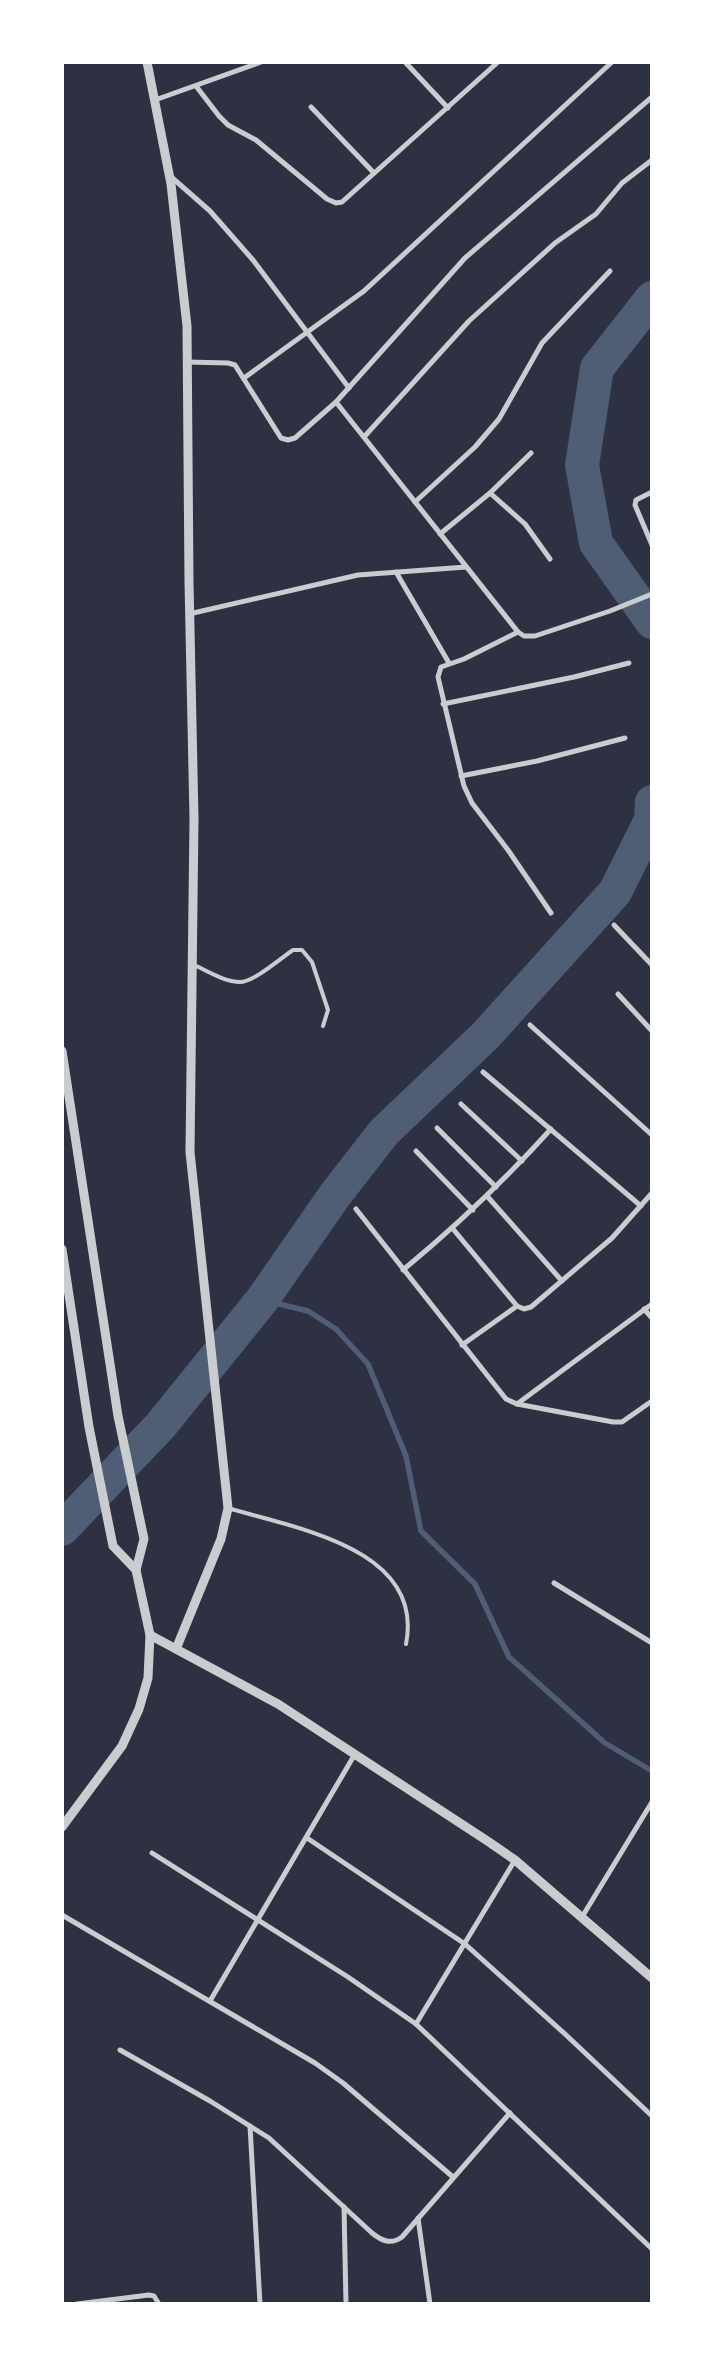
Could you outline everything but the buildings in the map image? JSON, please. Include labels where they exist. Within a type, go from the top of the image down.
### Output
[{"type":"street","points":[[147,62],[169,174],[187,326],[194,819],[190,1152],[228,1508],[221,1539],[176,1649]]},
{"type":"street","points":[[155,100],[261,62]]},
{"type":"street","points":[[405,62],[448,108]]},
{"type":"street","points":[[196,86],[228,125],[256,140],[331,202],[342,202],[498,62]]},
{"type":"street","points":[[244,378],[364,291],[612,62]]},
{"type":"street","points":[[187,362],[228,363],[235,365],[281,438],[288,440],[295,438],[336,402],[465,258],[652,98]]},
{"type":"street","points":[[311,108],[374,173]]},
{"type":"street","points":[[364,436],[469,320],[555,243],[596,214],[622,183],[652,160]]},
{"type":"street","points":[[169,174],[210,212],[253,260],[349,388]]},
{"type":"street","points":[[415,502],[475,447],[499,419],[542,343],[610,271]]},
{"type":"street","points":[[336,402],[518,632],[524,636],[535,636],[610,611],[652,594]]},
{"type":"street","points":[[440,534],[490,493],[531,453]]},
{"type":"street","points":[[652,492],[636,500],[635,505],[652,545]]},
{"type":"street","points":[[490,493],[525,524],[550,560]]},
{"type":"street","points":[[190,614],[358,575],[466,567]]},
{"type":"street","points":[[396,572],[450,663]]},
{"type":"street","points":[[518,632],[464,659],[450,663],[438,672],[461,776],[472,803],[508,850],[551,913]]},
{"type":"street","points":[[444,704],[574,677],[629,663]]},
{"type":"street","points":[[461,776],[537,761],[625,738]]},
{"type":"street","points":[[614,925],[652,965]]},
{"type":"street","points":[[618,994],[652,1030]]},
{"type":"street","points":[[530,1024],[652,1135]]},
{"type":"street","points":[[62,1051],[118,1416],[144,1539],[136,1570],[150,1635],[148,1678],[140,1709],[122,1746],[62,1827]]},
{"type":"street","points":[[483,1072],[641,1206]]},
{"type":"street","points":[[461,1104],[522,1162]]},
{"type":"street","points":[[437,1128],[496,1187]]},
{"type":"street","points":[[403,1270],[454,1229],[522,1162],[551,1129]]},
{"type":"street","points":[[416,1151],[473,1210]]},
{"type":"street","points":[[454,1229],[517,1306],[524,1309],[531,1308],[612,1238],[652,1193]]},
{"type":"street","points":[[487,1196],[562,1281]]},
{"type":"street","points":[[356,1209],[499,1392],[517,1404],[613,1422],[622,1422],[652,1401]]},
{"type":"street","points":[[62,1249],[89,1427],[113,1546],[136,1570]]},
{"type":"street","points":[[517,1404],[652,1304]]},
{"type":"street","points":[[462,1345],[517,1306]]},
{"type":"street","points":[[644,1309],[652,1318]]},
{"type":"street","points":[[554,1583],[652,1643]]},
{"type":"street","points":[[150,1635],[278,1704],[515,1860],[651,1978]]},
{"type":"street","points":[[210,2001],[355,1754]]},
{"type":"street","points":[[582,1917],[652,1802]]},
{"type":"street","points":[[307,1838],[465,1944],[652,2116]]},
{"type":"street","points":[[152,1853],[348,1977],[416,2024],[652,2249]]},
{"type":"street","points":[[416,2024],[515,1860]]},
{"type":"street","points":[[62,1915],[284,2044],[336,2078],[453,2177]]},
{"type":"street","points":[[120,2050],[269,2138],[380,2239],[390,2241],[402,2237],[510,2113]]},
{"type":"street","points":[[250,2126],[260,2304]]},
{"type":"street","points":[[344,2207],[346,2304]]},
{"type":"street","points":[[418,2218],[430,2304]]},
{"type":"street","points":[[77,2304],[149,2295],[154,2296],[159,2304]]},
{"type":"lane","points":[[192,964],[230,980],[241,982],[252,979],[293,950],[302,950],[312,962],[328,1010],[323,1026]]},
{"type":"lane","points":[[228,1508],[337,1541],[365,1556],[387,1572],[398,1588],[406,1607],[410,1628],[406,1644]]},
{"type":"waterway","points":[[652,298],[597,368],[582,465],[596,543],[652,622]]},
{"type":"waterway","points":[[62,1529],[161,1425],[262,1300],[335,1195],[384,1132],[485,1036],[615,892],[651,820],[652,802]]},
{"type":"waterway","points":[[262,1300],[308,1311],[336,1329],[368,1364],[406,1456],[421,1531],[475,1584],[509,1657],[605,1743],[652,1771]]}]
